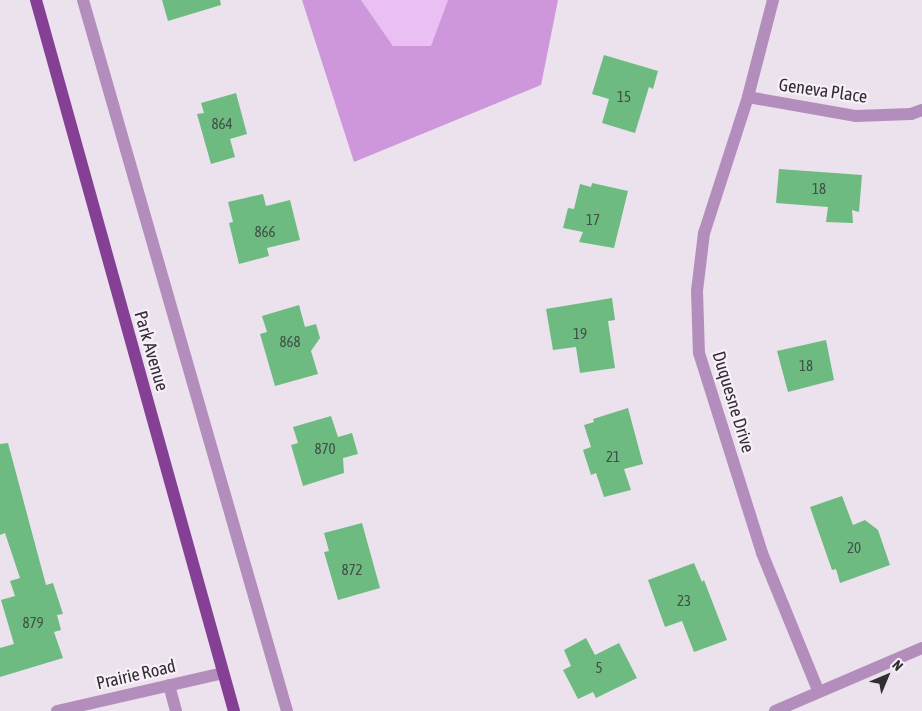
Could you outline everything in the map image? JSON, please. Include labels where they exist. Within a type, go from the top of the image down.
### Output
[{"type":"main road","name":"Park Avenue","points":[[36,0],[234,711]]},
{"type":"street","points":[[83,0],[287,711]]},
{"type":"street","name":"Duquesne Drive","points":[[773,0],[748,97],[704,233],[697,291],[699,353],[762,553],[818,690]]},
{"type":"street","name":"Geneva Place","points":[[748,97],[856,116],[911,114],[922,110]]},
{"type":"street","points":[[775,711],[818,690],[922,648]]},
{"type":"street","name":"Prairie Road","points":[[57,711],[223,673]]},
{"type":"street","points":[[169,685],[176,711]]},
{"type":"shaded area","points":[[302,0],[361,0],[393,46],[431,46],[448,0],[558,0],[541,85],[354,162]]},
{"type":"shaded area","points":[[361,0],[448,0],[432,46],[393,46]]},
{"type":"building","points":[[162,0],[220,0],[221,5],[168,21]]},
{"type":"building","points":[[604,55],[658,71],[653,89],[649,87],[635,133],[602,123],[609,99],[592,94]]},
{"type":"building","points":[[236,93],[247,134],[230,139],[235,157],[211,164],[197,114],[204,113],[201,103]]},
{"type":"building","points":[[779,169],[862,175],[859,212],[852,210],[853,223],[826,222],[828,207],[776,203]]},
{"type":"building","points":[[592,183],[628,191],[614,248],[579,242],[583,232],[563,228],[568,208],[574,209],[580,184],[591,187]]},
{"type":"building","points":[[263,194],[266,206],[290,200],[300,240],[267,248],[269,256],[239,264],[229,223],[233,222],[228,202]]},
{"type":"building","points":[[612,298],[615,320],[608,321],[615,368],[580,373],[576,347],[553,350],[546,309]]},
{"type":"building","points":[[299,305],[305,327],[316,324],[320,338],[311,351],[318,374],[275,386],[260,334],[267,332],[262,316]]},
{"type":"building","points":[[826,340],[834,380],[788,392],[777,351]]},
{"type":"building","points":[[628,408],[643,464],[624,469],[631,490],[604,497],[596,473],[591,475],[583,450],[591,447],[584,425],[594,422],[593,419]]},
{"type":"building","points":[[331,416],[338,437],[352,433],[358,454],[343,458],[344,473],[303,486],[291,445],[298,443],[293,427]]},
{"type":"building","points":[[8,443],[46,585],[53,583],[63,614],[57,615],[61,630],[54,632],[63,658],[0,677],[0,648],[14,644],[1,600],[15,596],[10,581],[20,578],[5,533],[0,535],[0,444]]},
{"type":"building","points":[[842,496],[853,525],[865,520],[878,530],[890,565],[840,583],[836,569],[832,570],[810,507]]},
{"type":"building","points":[[362,523],[380,588],[338,600],[324,552],[329,551],[324,533]]},
{"type":"building","points":[[694,563],[702,582],[704,580],[727,640],[694,652],[682,621],[665,627],[648,580]]},
{"type":"building","points":[[586,638],[595,655],[619,643],[637,678],[596,698],[593,692],[578,699],[563,670],[571,666],[564,650]]}]
